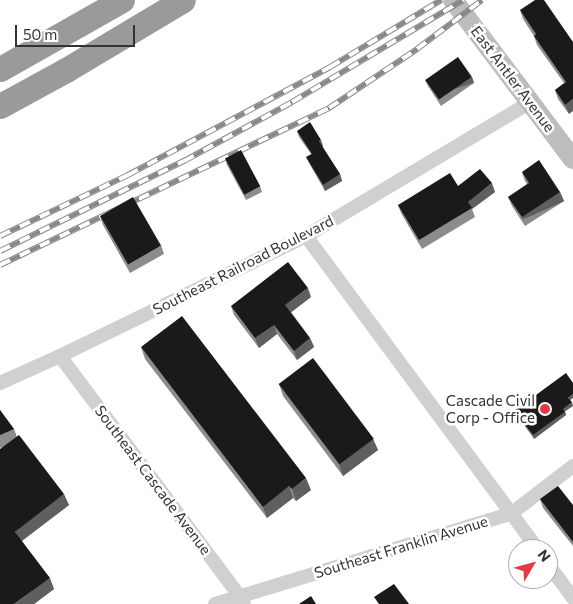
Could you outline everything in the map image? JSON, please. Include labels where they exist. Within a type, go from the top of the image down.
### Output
[{"type":"highway","points":[[0,70],[122,0]]},
{"type":"highway","points":[[0,106],[66,70],[183,0]]},
{"type":"street","name":"East Antler Avenue","points":[[453,0],[573,159]]},
{"type":"street","name":"Southeast Railroad Boulevard","points":[[0,383],[60,356],[306,236],[531,102]]},
{"type":"street","points":[[306,236],[531,539]]},
{"type":"street","name":"Southeast Cascade Avenue","points":[[60,356],[243,600]]},
{"type":"street","name":"Southeast Franklin Avenue","points":[[215,604],[243,600],[512,513],[573,466]]},
{"type":"street","points":[[558,578],[573,598]]},
{"type":"building","points":[[535,0],[544,0],[573,42],[573,99],[565,105],[555,90],[566,82],[534,36],[536,34],[520,10]]},
{"type":"building","points":[[458,57],[472,77],[439,100],[425,80]]},
{"type":"building","points":[[310,122],[321,140],[319,141],[340,174],[323,185],[306,157],[312,154],[297,131]]},
{"type":"building","points":[[241,150],[260,186],[244,195],[225,158]]},
{"type":"building","points":[[539,160],[560,192],[522,217],[508,197],[529,183],[522,172]]},
{"type":"building","points":[[480,169],[492,183],[468,202],[472,208],[419,240],[398,205],[450,173],[458,186]]},
{"type":"building","points":[[133,197],[161,245],[128,264],[100,216]]},
{"type":"building","points":[[288,262],[308,288],[285,305],[310,338],[294,351],[274,325],[255,338],[231,306]]},
{"type":"building","points":[[182,316],[306,478],[292,489],[289,486],[263,507],[141,347]]},
{"type":"building","points":[[313,358],[374,439],[339,465],[279,384]]},
{"type":"building","name":"Cascade Civil Corp - Office","points":[[566,373],[573,383],[573,394],[568,398],[572,402],[563,409],[565,412],[533,435],[514,411]]},
{"type":"building","points":[[0,410],[14,429],[0,435]]},
{"type":"building","points":[[19,435],[64,494],[15,532],[50,578],[14,604],[0,604],[0,449]]},
{"type":"building","points":[[558,486],[573,505],[573,542],[540,499]]},
{"type":"building","points":[[394,584],[409,604],[379,604],[374,597]]},
{"type":"building","points":[[311,596],[316,604],[299,604]]},
{"type":"railway","points":[[0,236],[128,175],[330,67],[441,0]]},
{"type":"railway","points":[[0,251],[184,161],[292,102],[463,0]]},
{"type":"railway","points":[[0,265],[329,108],[417,49],[482,0]]},
{"type":"place","name":"Cascade Civil Corp - Office","points":[[545,409]]}]
